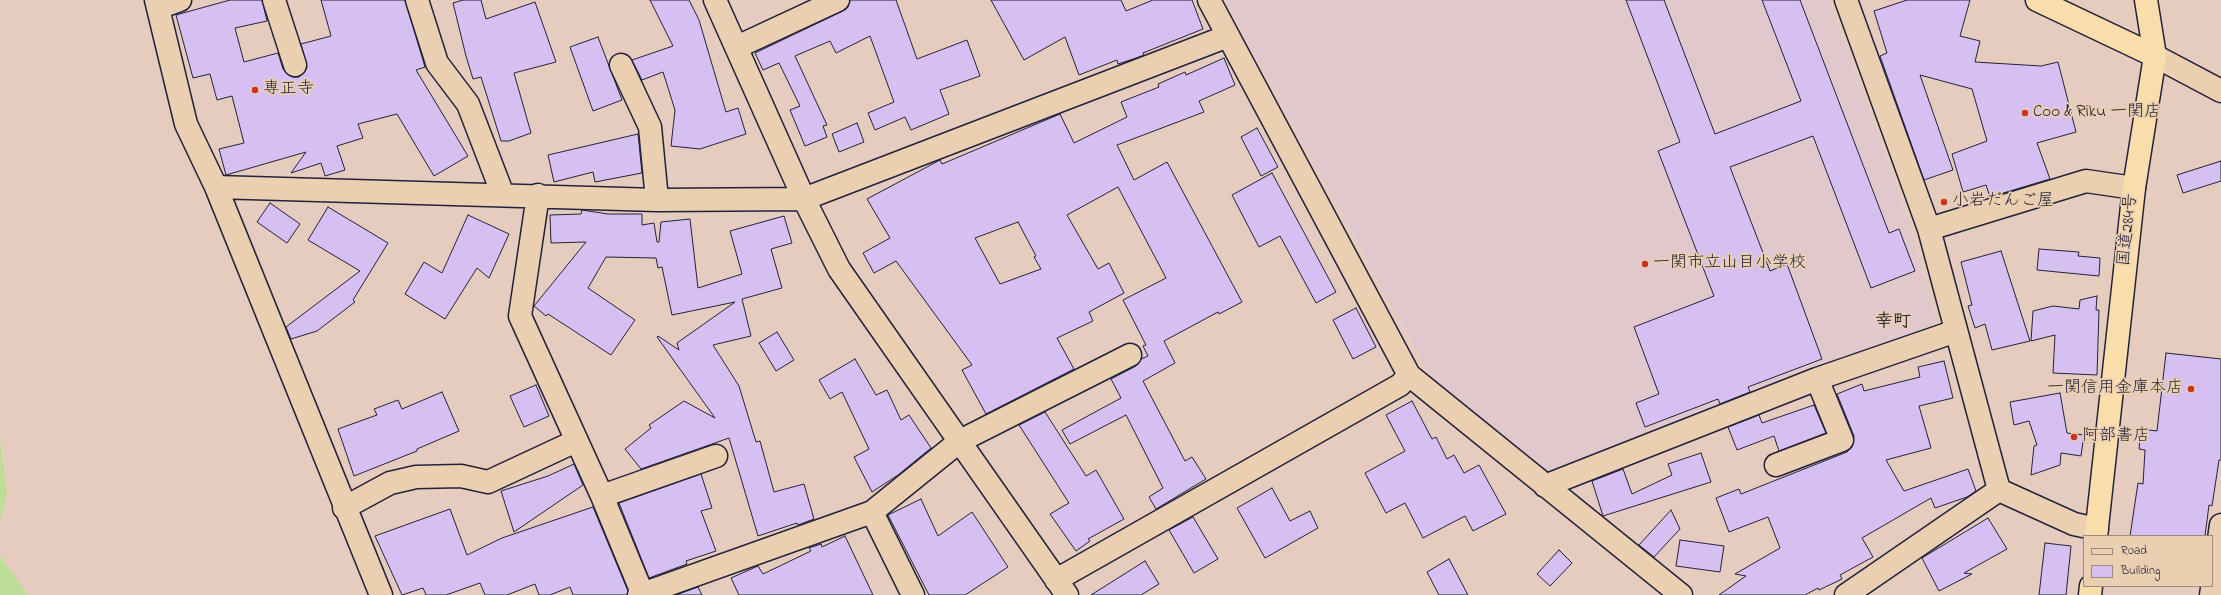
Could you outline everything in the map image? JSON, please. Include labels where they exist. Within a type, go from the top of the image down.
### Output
[{"type":"highway","points":[[2037,0],[2156,56]]},
{"type":"highway","name":"国道284号","points":[[2097,532],[2134,188],[2156,56],[2146,0]]},
{"type":"street","points":[[180,0],[157,4],[186,124],[216,187],[344,508],[381,595]]},
{"type":"street","points":[[274,0],[295,65]]},
{"type":"street","points":[[417,0],[437,63],[468,104],[503,195]]},
{"type":"street","points":[[715,0],[804,199],[839,269],[1061,588],[1400,385],[1409,375]]},
{"type":"street","points":[[737,47],[838,0]]},
{"type":"street","points":[[1210,0],[1409,375],[1681,595]]},
{"type":"street","points":[[1846,0],[1929,229],[1999,490]]},
{"type":"street","points":[[216,187],[538,195],[657,200],[804,199],[1228,36]]},
{"type":"street","points":[[2156,56],[2221,90]]},
{"type":"street","points":[[621,65],[650,127],[657,200]]},
{"type":"street","points":[[1929,229],[2086,181],[2134,188]]},
{"type":"street","points":[[538,195],[520,316],[602,496],[642,595],[872,512],[960,441],[1130,355]]},
{"type":"street","points":[[1545,486],[1817,379],[1956,331]]},
{"type":"street","points":[[1776,465],[1842,440],[1817,379]]},
{"type":"street","points":[[344,508],[390,483],[416,477],[460,476],[488,482],[576,441]]},
{"type":"street","points":[[602,496],[716,456]]},
{"type":"street","points":[[1999,490],[2074,524],[2097,532]]},
{"type":"street","points":[[1846,595],[1999,490]]},
{"type":"street","points":[[872,512],[914,595]]},
{"type":"street","points":[[2214,584],[2221,525]]},
{"type":"shaded area","name":"一関市立山目小学校","points":[[1225,0],[1829,0],[1902,201],[1938,327],[1549,472],[1431,378]]},
{"type":"green space","points":[[0,438],[7,494],[0,521]]},
{"type":"green space","points":[[0,556],[28,595],[0,595]]},
{"type":"building","points":[[230,0],[262,0],[267,21],[235,28],[244,62],[278,53],[283,69],[287,74],[293,77],[299,77],[307,68],[301,44],[331,36],[321,0],[405,0],[425,67],[416,70],[468,156],[434,176],[397,114],[358,124],[363,138],[337,146],[345,170],[325,176],[321,163],[291,173],[306,152],[226,175],[219,149],[244,143],[232,96],[217,100],[210,74],[193,78],[176,15]]},
{"type":"building","points":[[463,0],[481,0],[486,19],[535,2],[556,62],[514,73],[531,133],[509,141],[501,141],[481,77],[473,79],[466,56],[453,3]]},
{"type":"building","points":[[650,0],[689,0],[699,20],[726,112],[738,108],[746,134],[700,149],[671,146],[675,110],[663,72],[642,80],[632,60],[673,46]]},
{"type":"building","points":[[850,0],[896,0],[917,59],[967,40],[980,76],[940,90],[949,114],[911,130],[905,117],[875,130],[868,113],[894,102],[870,36],[836,53],[830,41],[795,56],[827,125],[823,126],[827,137],[805,146],[790,110],[800,106],[779,63],[763,70],[755,53],[843,11],[848,7]]},
{"type":"building","points":[[991,0],[1121,0],[1126,11],[1153,0],[1192,0],[1203,29],[1143,53],[1144,55],[1136,58],[1118,64],[1117,60],[1079,75],[1065,37],[1024,60]]},
{"type":"building","points":[[1626,0],[1664,0],[1715,134],[1801,101],[1762,0],[1800,0],[1889,233],[1899,229],[1915,271],[1871,288],[1813,136],[1730,167],[1770,271],[1787,264],[1822,359],[1748,387],[1750,392],[1720,404],[1718,399],[1645,427],[1636,403],[1659,394],[1634,327],[1714,296],[1658,151],[1680,142]]},
{"type":"building","points":[[1907,0],[1970,0],[1960,36],[1980,41],[1975,62],[2041,66],[2058,62],[2076,132],[2037,143],[2050,179],[1990,197],[1986,185],[1963,192],[1952,154],[1987,141],[1972,89],[1920,75],[1953,170],[1924,180],[1880,56],[1887,53],[1874,11]]},
{"type":"building","points":[[598,37],[622,100],[593,111],[570,47]]},
{"type":"building","points":[[1224,58],[1235,85],[1199,101],[1204,112],[1117,145],[1134,180],[1167,162],[1242,302],[1219,314],[1218,312],[1164,341],[1175,363],[1143,381],[1185,461],[1192,457],[1206,479],[1156,509],[1149,497],[1163,488],[1126,415],[1070,444],[1062,430],[1121,398],[1111,379],[1136,366],[1141,359],[1148,356],[1143,346],[1146,345],[1123,300],[1166,278],[1118,187],[1067,215],[1098,269],[1109,263],[1124,293],[1089,312],[1093,321],[1057,338],[1074,369],[986,414],[962,370],[972,365],[896,261],[874,273],[863,253],[890,238],[867,199],[940,160],[942,164],[1060,114],[1074,143],[1127,117],[1121,102],[1159,87],[1158,84],[1185,72],[1186,75]],"holes":[[[1018,222],[1036,256],[1034,257],[1041,269],[1000,284],[975,238]]]},
{"type":"building","points":[[857,123],[864,142],[839,152],[832,134]]},
{"type":"building","points":[[1257,128],[1278,167],[1261,176],[1241,137]]},
{"type":"building","points":[[638,134],[642,173],[595,182],[593,172],[554,182],[548,155]]},
{"type":"building","points":[[2221,161],[2221,181],[2183,193],[2177,175]]},
{"type":"building","points":[[1272,173],[1336,292],[1316,303],[1280,236],[1259,247],[1232,195]]},
{"type":"building","points":[[270,203],[300,224],[287,243],[257,222]]},
{"type":"building","points":[[328,207],[388,243],[353,300],[355,302],[317,331],[291,339],[286,327],[360,271],[308,240]]},
{"type":"building","points":[[582,210],[608,214],[642,214],[642,225],[654,223],[657,242],[659,242],[661,222],[690,219],[698,288],[742,274],[730,231],[784,216],[792,243],[771,249],[782,288],[742,299],[751,336],[713,345],[739,386],[756,442],[760,441],[774,492],[804,484],[814,519],[758,536],[729,438],[641,469],[625,449],[651,428],[649,425],[684,401],[715,418],[657,337],[658,336],[679,350],[677,343],[735,302],[672,315],[662,267],[658,268],[656,258],[606,257],[588,288],[635,320],[611,355],[548,314],[546,316],[534,306],[586,242],[551,243],[550,215],[581,214]]},
{"type":"building","points":[[468,215],[509,234],[489,278],[477,268],[445,319],[405,294],[424,262],[442,273]]},
{"type":"building","points":[[2039,249],[2079,252],[2078,256],[2100,258],[2099,276],[2037,270]]},
{"type":"building","points":[[2001,251],[2030,341],[1992,350],[1985,324],[1975,328],[1968,306],[1972,305],[1961,262]]},
{"type":"building","points":[[2097,296],[2096,310],[2099,310],[2097,375],[2053,373],[2055,335],[2031,341],[2033,311],[2053,306],[2079,309],[2080,300]]},
{"type":"building","points":[[1356,308],[1376,347],[1353,359],[1333,320]]},
{"type":"building","points":[[777,332],[794,360],[776,371],[759,343]]},
{"type":"building","points":[[2166,353],[2221,359],[2221,460],[2219,460],[2212,506],[2209,505],[2205,535],[2130,535],[2138,483],[2143,484],[2145,450],[2139,449],[2141,429],[2157,431]]},
{"type":"building","points":[[855,359],[876,395],[887,390],[901,420],[909,415],[931,448],[898,475],[872,492],[854,457],[869,449],[842,392],[830,399],[819,380]]},
{"type":"building","points":[[1944,361],[1953,398],[1919,406],[1931,448],[1886,460],[1904,491],[1968,469],[1976,491],[1967,497],[1935,508],[1931,498],[1862,538],[1873,557],[1840,575],[1842,579],[1819,590],[1818,588],[1805,595],[1719,595],[1746,576],[1735,574],[1780,548],[1768,517],[1729,532],[1716,498],[1739,489],[1741,494],[1847,452],[1852,447],[1854,436],[1837,394],[1862,384],[1864,391],[1920,377],[1918,367]]},
{"type":"building","points":[[536,385],[549,416],[524,427],[510,396]]},
{"type":"building","points":[[442,392],[459,431],[417,449],[417,451],[354,476],[338,429],[377,415],[374,409],[398,400],[402,409]]},
{"type":"building","points":[[2060,393],[2067,433],[2084,435],[2081,456],[2061,453],[2060,465],[2031,475],[2034,446],[2037,445],[2029,421],[2014,425],[2010,402]]},
{"type":"building","points":[[1412,401],[1432,439],[1436,437],[1447,459],[1454,455],[1464,473],[1479,465],[1506,514],[1473,531],[1465,516],[1423,538],[1405,503],[1386,513],[1365,473],[1405,451],[1386,415]]},
{"type":"building","points":[[1814,405],[1826,433],[1779,451],[1774,436],[1737,450],[1728,427],[1759,415],[1762,423]]},
{"type":"building","points":[[1045,412],[1086,476],[1096,470],[1124,519],[1088,539],[1090,541],[1076,551],[1050,514],[1069,503],[1019,425]]},
{"type":"building","points":[[1701,453],[1711,482],[1603,516],[1592,481],[1623,469],[1632,494],[1672,475],[1668,464]]},
{"type":"building","points":[[574,464],[583,485],[514,532],[501,491],[548,476]]},
{"type":"building","points":[[701,474],[712,508],[701,511],[716,551],[686,561],[687,564],[649,578],[619,503]]},
{"type":"building","points":[[1272,488],[1290,521],[1310,511],[1318,528],[1265,558],[1237,508]]},
{"type":"building","points":[[921,499],[938,536],[972,512],[1008,567],[965,595],[929,595],[888,515]]},
{"type":"building","points":[[593,507],[628,591],[627,595],[573,595],[570,587],[550,595],[539,595],[535,584],[507,595],[485,595],[480,583],[446,595],[426,595],[423,588],[402,595],[375,536],[450,509],[467,555],[502,538]]},
{"type":"building","points":[[1671,510],[1680,529],[1654,557],[1639,545]]},
{"type":"building","points":[[1193,517],[1218,559],[1194,573],[1169,530]]},
{"type":"building","points":[[1988,518],[2007,549],[1964,573],[1972,574],[1939,591],[1922,558]]},
{"type":"building","points":[[845,536],[873,595],[739,595],[731,578],[758,566],[763,574],[811,551],[809,548],[821,544],[822,547]]},
{"type":"building","points":[[1680,540],[1724,546],[1720,572],[1676,566]]},
{"type":"building","points":[[2045,543],[2071,546],[2066,595],[2039,595]]},
{"type":"building","points":[[1559,550],[1572,563],[1550,586],[1537,574]]},
{"type":"building","points":[[1449,559],[1468,595],[1439,595],[1427,572]]},
{"type":"building","points":[[1145,561],[1159,584],[1141,595],[1091,595]]},
{"type":"building","points":[[698,587],[702,595],[676,595]]},
{"type":"place","name":"専正寺","points":[[255,90]]},
{"type":"place","name":"Coo & Riku 一関店","points":[[2025,113]]},
{"type":"place","name":"小岩だんご屋","points":[[1944,202]]},
{"type":"place","name":"一関市立山目小学校","points":[[1645,264]]},
{"type":"place","name":"一関信用金庫本店","points":[[2191,389]]},
{"type":"place","name":"阿部書店","points":[[2074,437]]},
{"type":"district","name":"幸町","points":[[1893,323]]}]
